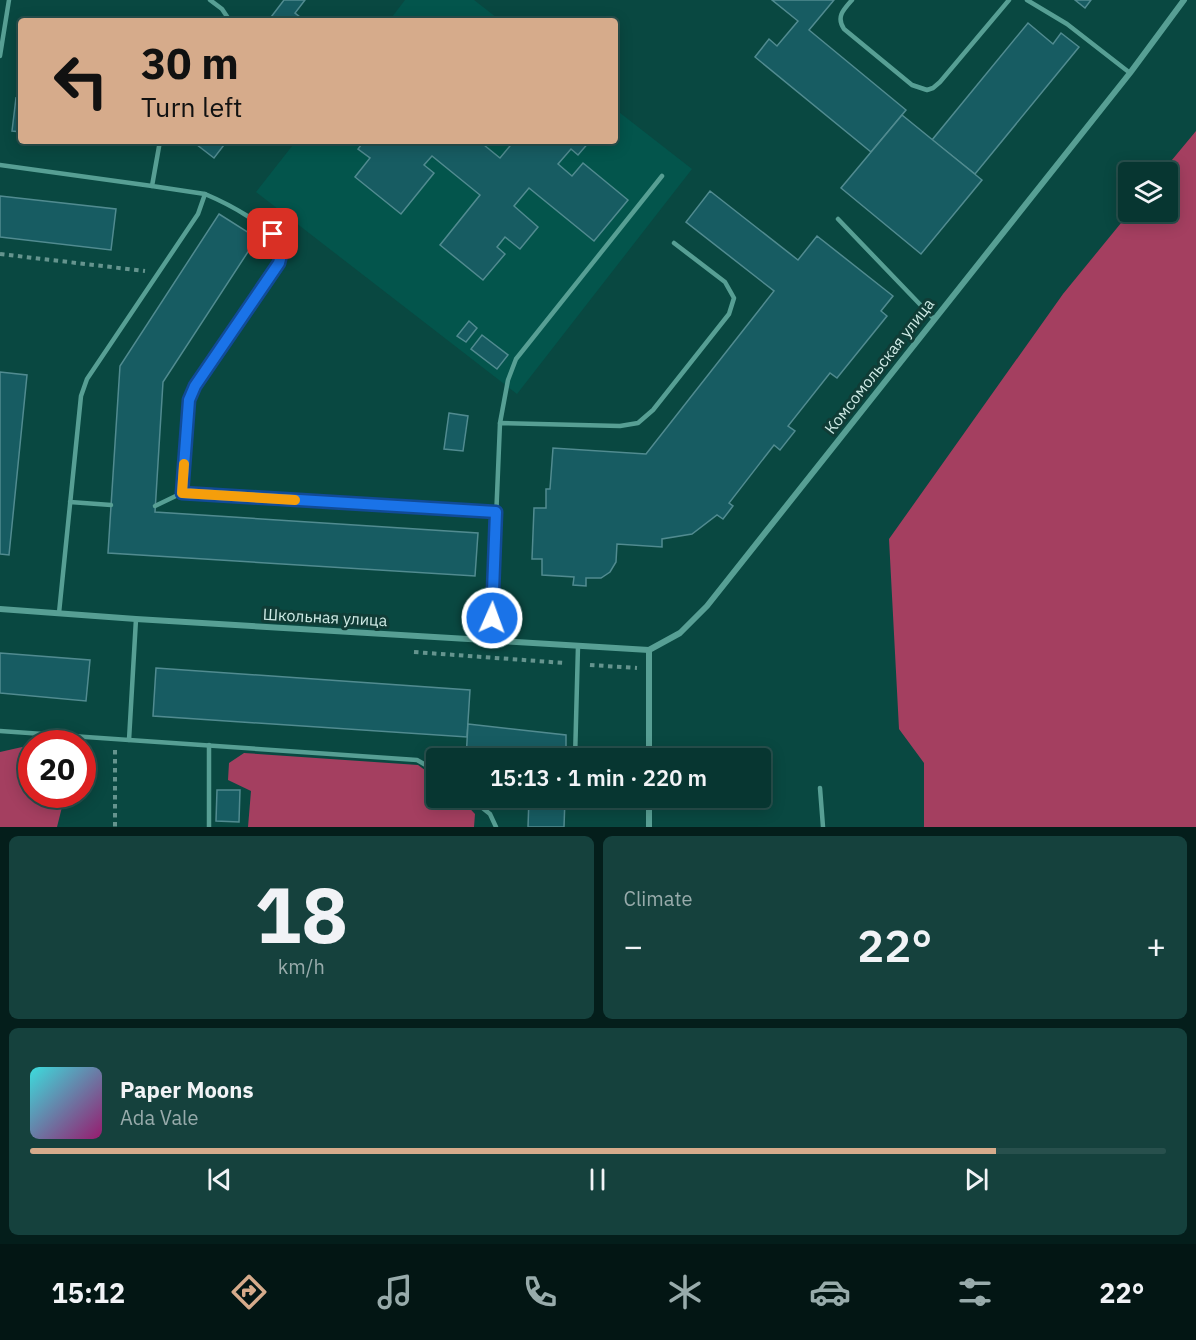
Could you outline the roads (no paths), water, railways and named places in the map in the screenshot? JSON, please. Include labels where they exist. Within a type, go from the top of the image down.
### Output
[{"type":"street","name":"Комсомольская улица","points":[[649,650],[680,633],[707,606],[1130,73],[1184,0]]},
{"type":"street","name":"Школьная улица","points":[[0,609],[649,650]]},
{"type":"street","points":[[649,650],[649,748]]},
{"type":"street","points":[[649,808],[649,827]]},
{"type":"lane","points":[[0,56],[9,0]]},
{"type":"lane","points":[[210,0],[222,9],[228,18]]},
{"type":"lane","points":[[852,0],[840,14],[839,22],[844,29],[912,85],[927,90],[940,82],[1009,0]]},
{"type":"lane","points":[[1027,0],[1067,24],[1130,73]]},
{"type":"lane","points":[[152,186],[159,144]]},
{"type":"lane","points":[[0,165],[205,194],[220,200],[273,234],[283,247],[279,263],[189,400],[182,493]]},
{"type":"lane","points":[[491,640],[500,423],[508,380],[516,359],[662,176]]},
{"type":"lane","points":[[59,613],[81,396],[87,380],[198,214],[205,194]]},
{"type":"lane","points":[[838,219],[934,319]]},
{"type":"lane","points":[[500,423],[620,426],[638,423],[653,410],[729,314],[734,298],[724,282],[674,243]]},
{"type":"lane","points":[[155,506],[182,493],[496,512]]},
{"type":"lane","points":[[70,502],[111,505]]},
{"type":"lane","points":[[129,740],[136,619]]},
{"type":"lane","points":[[575,748],[578,646]]},
{"type":"lane","points":[[0,731],[417,760],[426,765]]},
{"type":"lane","points":[[209,827],[210,745]]},
{"type":"lane","points":[[820,788],[823,827]]},
{"type":"lane","points":[[482,808],[490,814],[496,827]]}]
